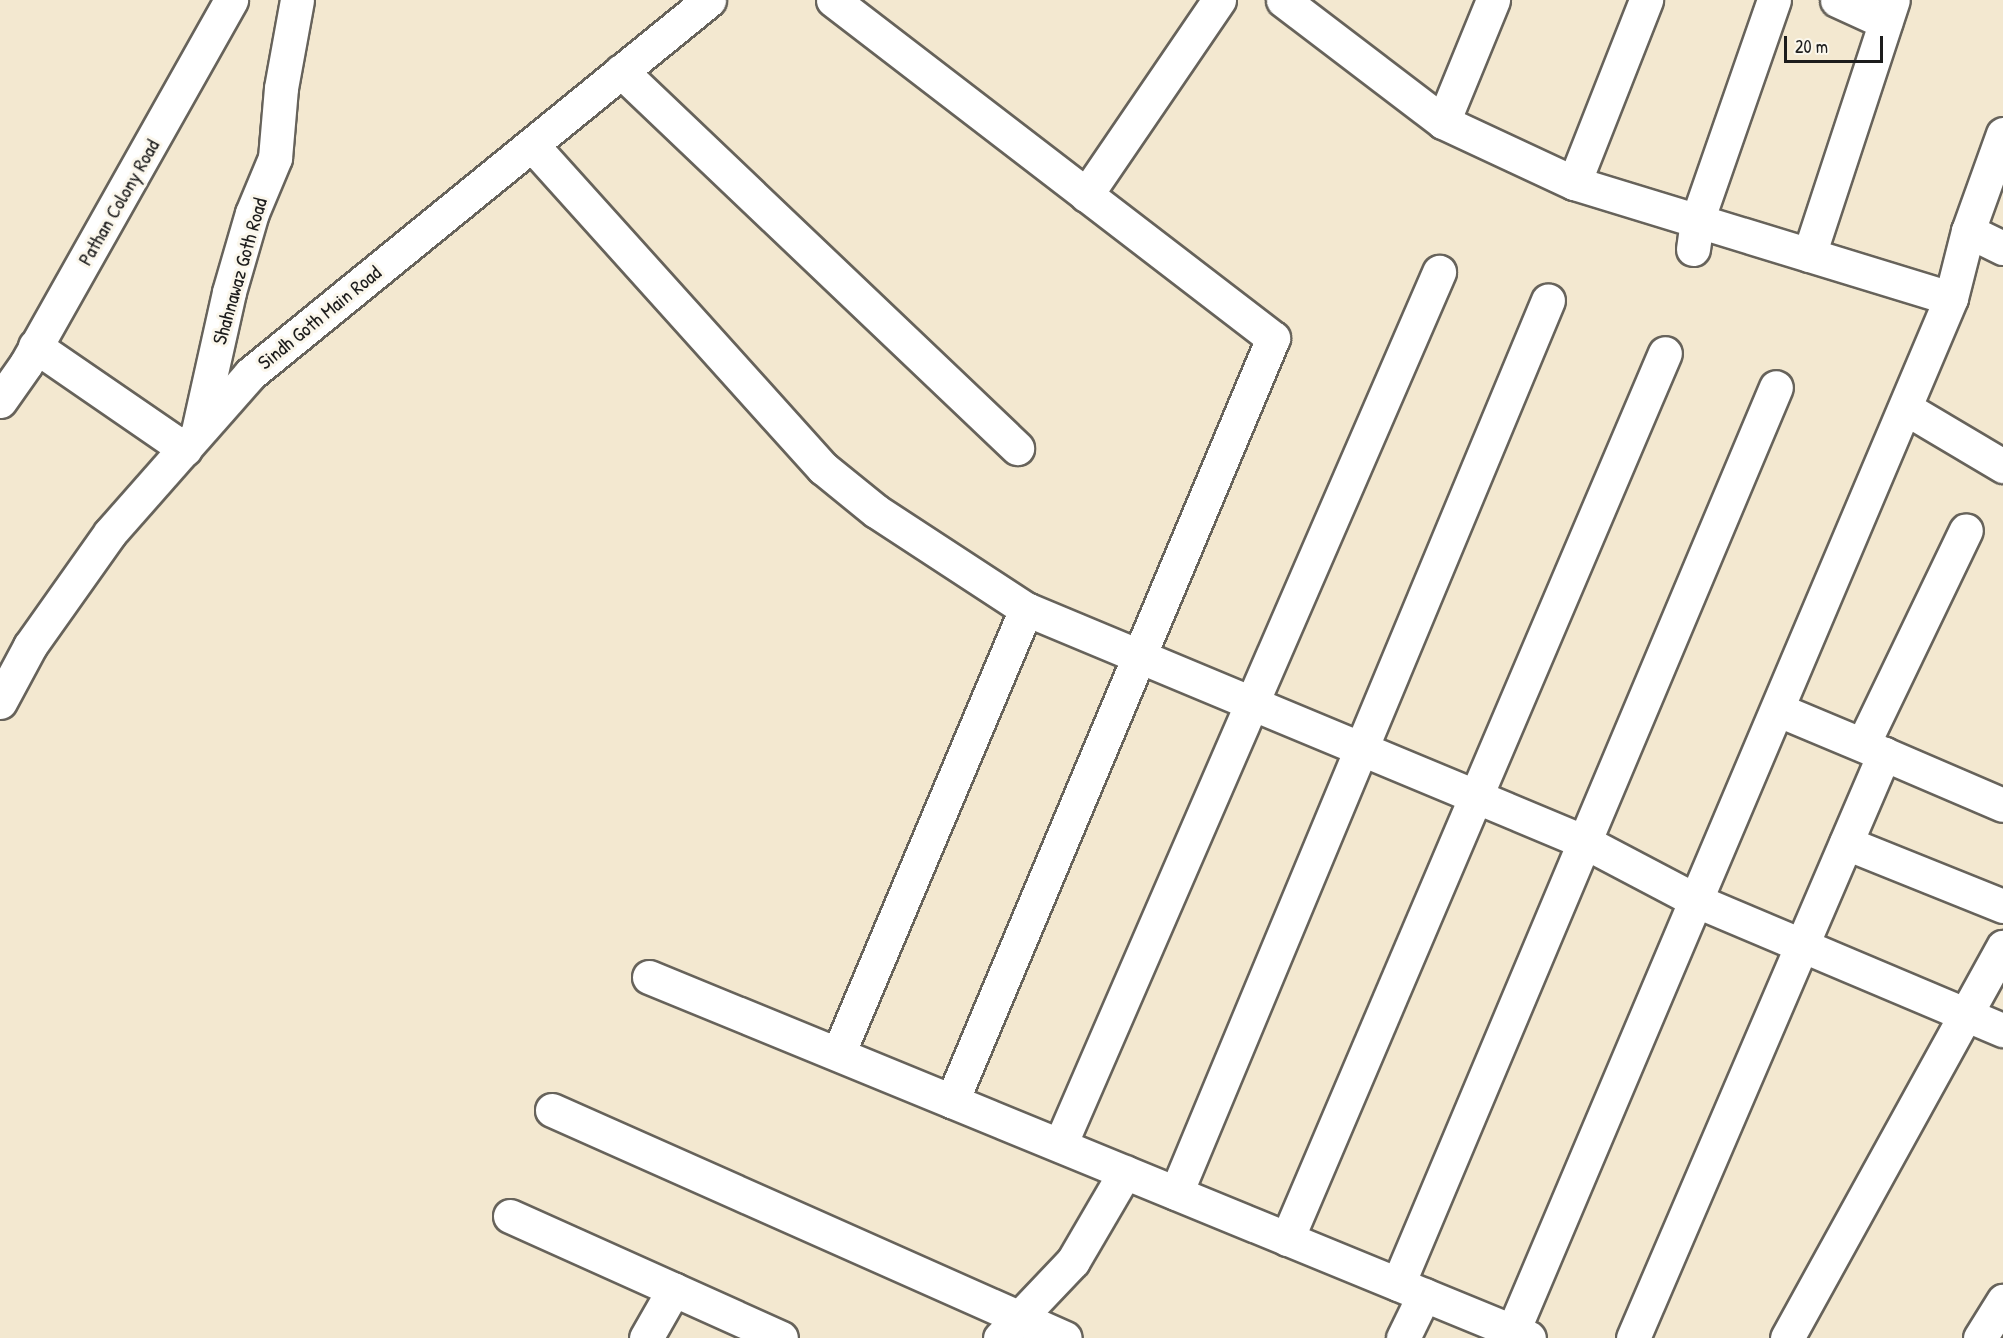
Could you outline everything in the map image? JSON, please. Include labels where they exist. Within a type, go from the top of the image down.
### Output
[{"type":"street","name":"Pathan Colony Road","points":[[3,391],[35,346],[231,0]]},
{"type":"street","name":"Shahnawaz Goth Road","points":[[191,442],[229,292],[252,213],[275,158],[280,88],[297,0]]},
{"type":"street","name":"Sindh Goth Main Road","points":[[0,702],[30,646],[110,534],[250,374],[709,0]]},
{"type":"street","points":[[833,0],[1273,338],[952,1101]]},
{"type":"street","points":[[1086,195],[1219,0]]},
{"type":"street","points":[[1283,0],[1443,122],[1574,183],[1695,235],[1809,255],[1951,298]]},
{"type":"street","points":[[1443,122],[1493,0]]},
{"type":"street","points":[[1574,183],[1646,0]]},
{"type":"street","points":[[1695,235],[1774,0]]},
{"type":"street","points":[[1809,255],[1889,11],[1836,0]]},
{"type":"street","points":[[621,71],[1017,448]]},
{"type":"street","points":[[649,977],[1521,1335],[1697,901],[1907,409],[1951,298],[1968,231],[2003,134]]},
{"type":"street","points":[[532,145],[824,468],[876,510],[1026,609],[1251,705],[1360,745],[1585,842],[1697,901],[1965,1016],[2003,1030]]},
{"type":"street","points":[[1968,231],[2003,248]]},
{"type":"street","points":[[1060,1145],[1439,272]]},
{"type":"street","points":[[1176,1193],[1360,745],[1548,300]]},
{"type":"street","points":[[35,346],[191,442]]},
{"type":"street","points":[[1287,1239],[1665,353]]},
{"type":"street","points":[[1403,1338],[1411,1289],[1585,842],[1776,387]]},
{"type":"street","points":[[1907,409],[2003,466]]},
{"type":"street","points":[[1633,1338],[1846,843],[1873,749],[1966,530]]},
{"type":"street","points":[[838,1054],[1026,609]]},
{"type":"street","points":[[1779,710],[1873,749],[1999,795]]},
{"type":"street","points":[[1846,843],[2003,906]]},
{"type":"street","points":[[1788,1338],[2003,947]]},
{"type":"street","points":[[552,1110],[1010,1327],[1065,1338]]},
{"type":"street","points":[[1010,1327],[1073,1261],[1125,1172]]},
{"type":"street","points":[[510,1216],[781,1338]]},
{"type":"street","points":[[646,1338],[674,1289]]},
{"type":"street","points":[[1980,1338],[2003,1301]]}]
